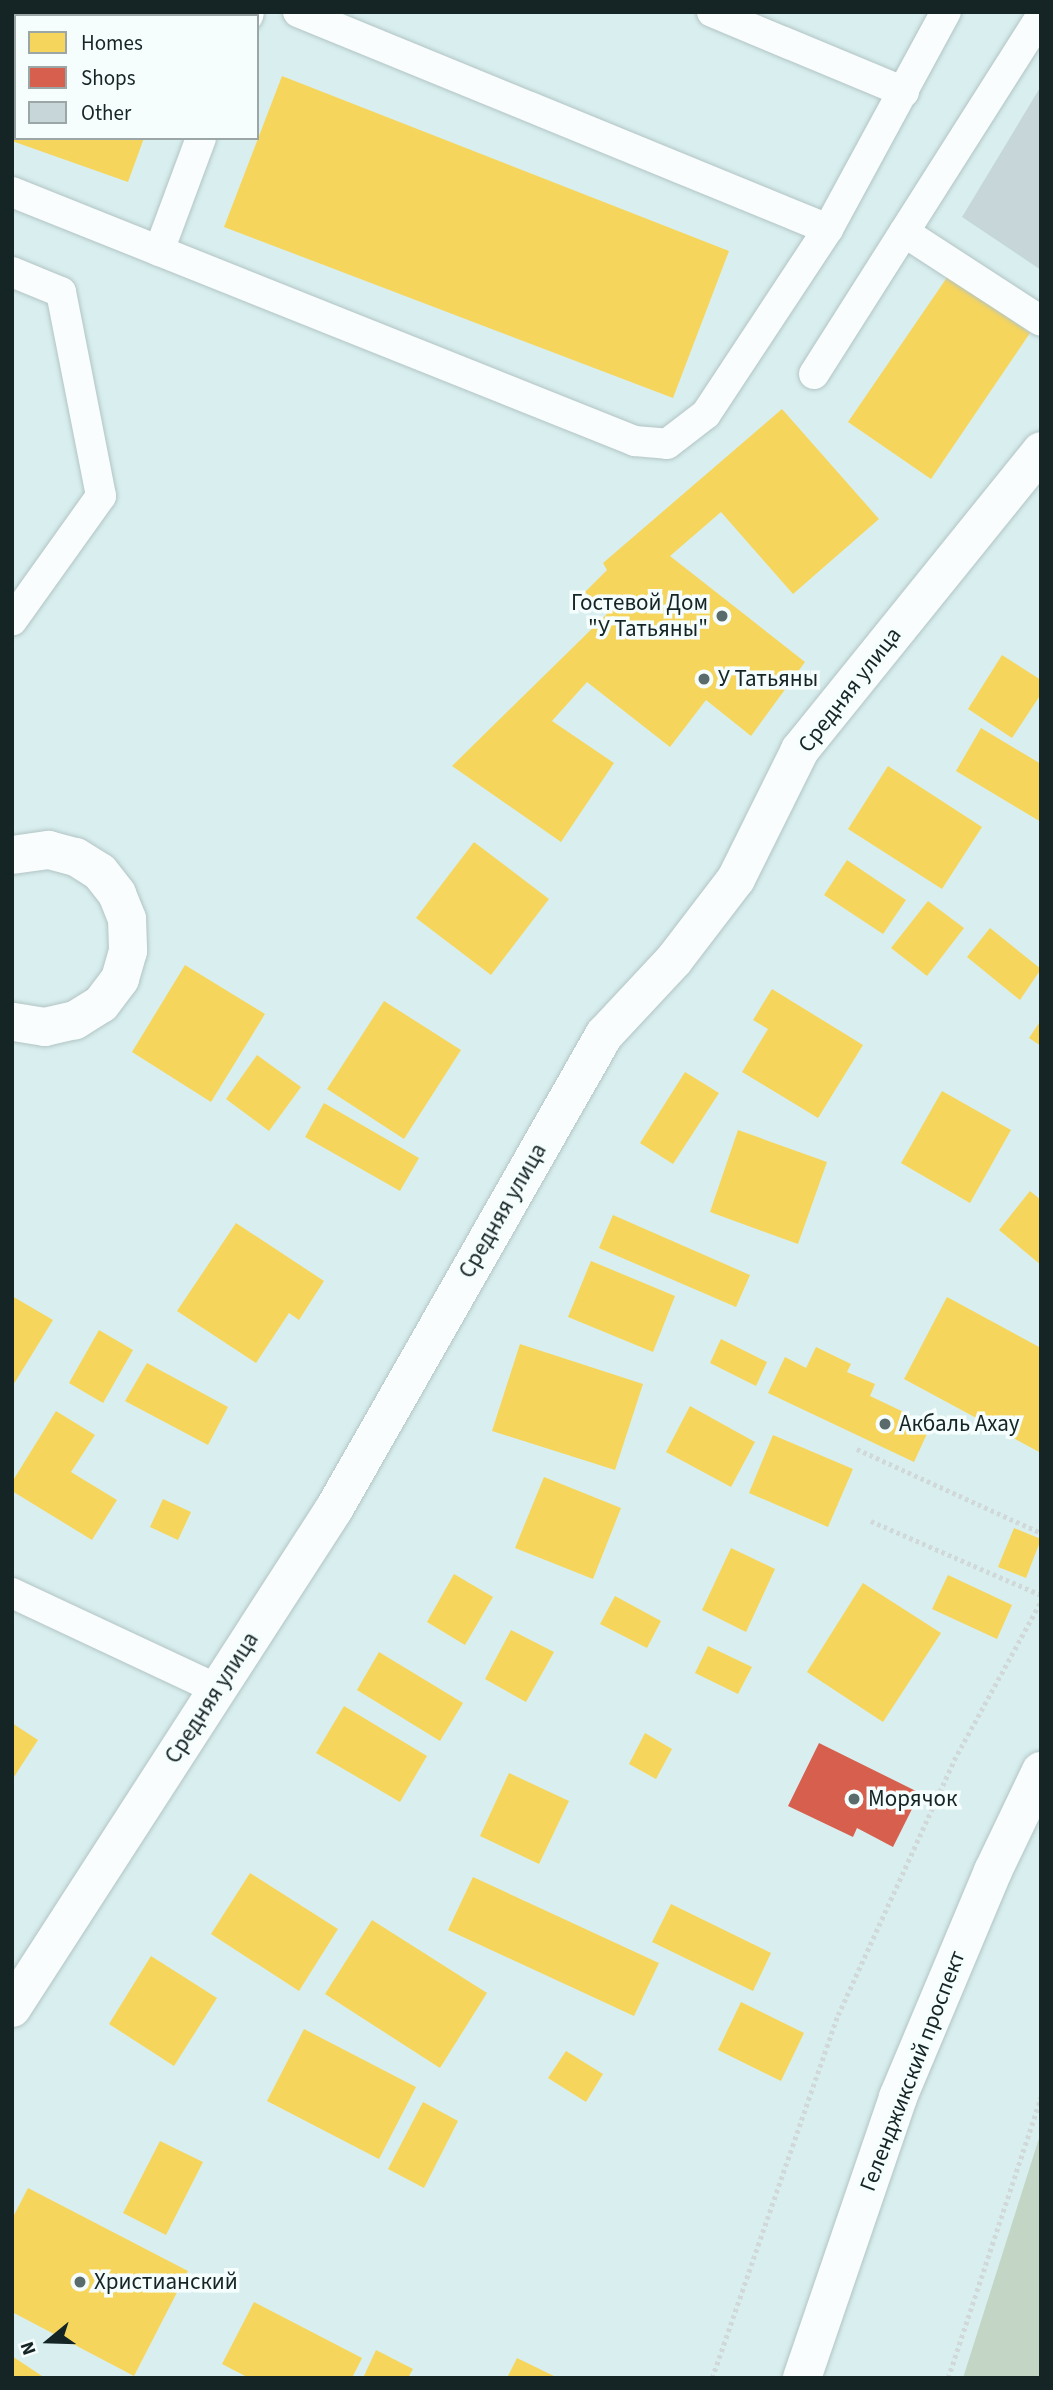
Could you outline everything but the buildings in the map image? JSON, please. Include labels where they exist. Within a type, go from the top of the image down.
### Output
[{"type":"street","name":"Средняя улица","points":[[12,2008],[334,1509],[604,1035],[674,960],[736,880],[800,750],[1041,451]]},
{"type":"street","points":[[12,855],[49,850],[76,857],[100,872],[117,894],[127,919],[128,951],[113,988],[101,1004],[75,1020],[45,1027],[12,1022]]},
{"type":"street","name":"Геленджикский проспект","points":[[802,2378],[898,2097],[993,1871],[1041,1770]]},
{"type":"lane","points":[[298,12],[342,21],[828,229]]},
{"type":"lane","points":[[712,12],[904,92]]},
{"type":"lane","points":[[12,192],[635,441],[667,444],[706,414],[828,229],[946,12]]},
{"type":"lane","points":[[814,374],[1041,16]]},
{"type":"lane","points":[[159,251],[200,140]]},
{"type":"lane","points":[[904,232],[1041,321]]},
{"type":"lane","points":[[12,272],[61,292],[101,496],[15,611]]},
{"type":"lane","points":[[12,1592],[218,1689]]},
{"type":"path","points":[[857,1448],[1041,1533]]},
{"type":"path","points":[[871,1521],[1041,1595]]},
{"type":"path","points":[[712,2378],[838,2015],[954,1760],[1041,1601]]},
{"type":"path","points":[[948,2378],[1041,2096]]},
{"type":"green space","points":[[1041,2132],[1041,2378],[963,2378]]},
{"type":"place","name":"Гостевой Дом \"У Татьяны\"","points":[[722,616]]},
{"type":"place","name":"У Татьяны","points":[[704,679]]},
{"type":"place","name":"Акбаль Ахау","points":[[885,1424]]},
{"type":"place","name":"Морячок","points":[[854,1799]]},
{"type":"place","name":"Христианский","points":[[80,2282]]}]
